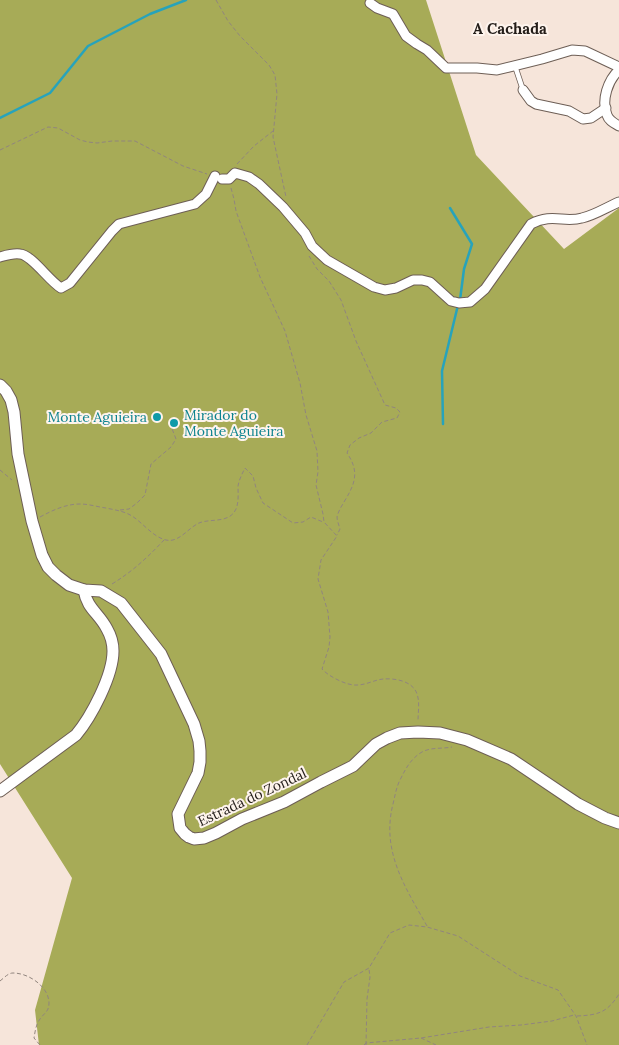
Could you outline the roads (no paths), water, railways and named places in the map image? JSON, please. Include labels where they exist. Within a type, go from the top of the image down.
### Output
[{"type":"street","points":[[370,3],[392,14],[406,36],[427,50],[446,68],[498,70],[572,50],[585,51],[619,69],[610,81],[606,94],[607,116],[619,126]]},
{"type":"street","points":[[522,90],[530,101],[536,104],[570,111],[583,119],[591,118],[606,108]]},
{"type":"street","points":[[0,257],[11,254],[23,254],[32,260],[60,288],[70,283],[119,224],[195,204],[225,177],[249,177],[260,184],[283,207],[305,233],[312,246],[327,260],[374,287],[386,290],[396,288],[413,280],[422,280],[430,282],[451,301],[459,303],[470,302],[484,289],[531,224],[546,219],[581,218],[619,202]]},
{"type":"street","name":"Estrada do Zondal","points":[[0,385],[6,391],[14,412],[18,454],[32,521],[42,555],[48,567],[69,585],[84,590],[101,591],[121,603],[161,654],[194,724],[199,741],[200,762],[198,773],[178,814],[180,828],[189,837],[194,839],[204,838],[242,819],[284,802],[353,766],[376,744],[387,738],[400,733],[418,732],[440,733],[466,740],[512,759],[578,804],[619,824]]},
{"type":"street","points":[[0,791],[76,735],[91,713],[108,676],[112,663],[111,637],[106,626],[86,599],[84,590]]},
{"type":"lane","points":[[514,66],[522,90]]},
{"type":"waterway","points":[[0,118],[50,93],[88,46],[150,14],[186,0]]},
{"type":"waterway","points":[[450,208],[472,244],[464,269],[460,300]]},
{"type":"waterway","points":[[443,424],[442,371],[458,305]]},
{"type":"place","name":"Monte Aguieira","points":[[157,417]]},
{"type":"place","name":"Mirador do Monte Aguieira","points":[[174,423]]},
{"type":"district","name":"A Cachada","points":[[510,29]]}]
